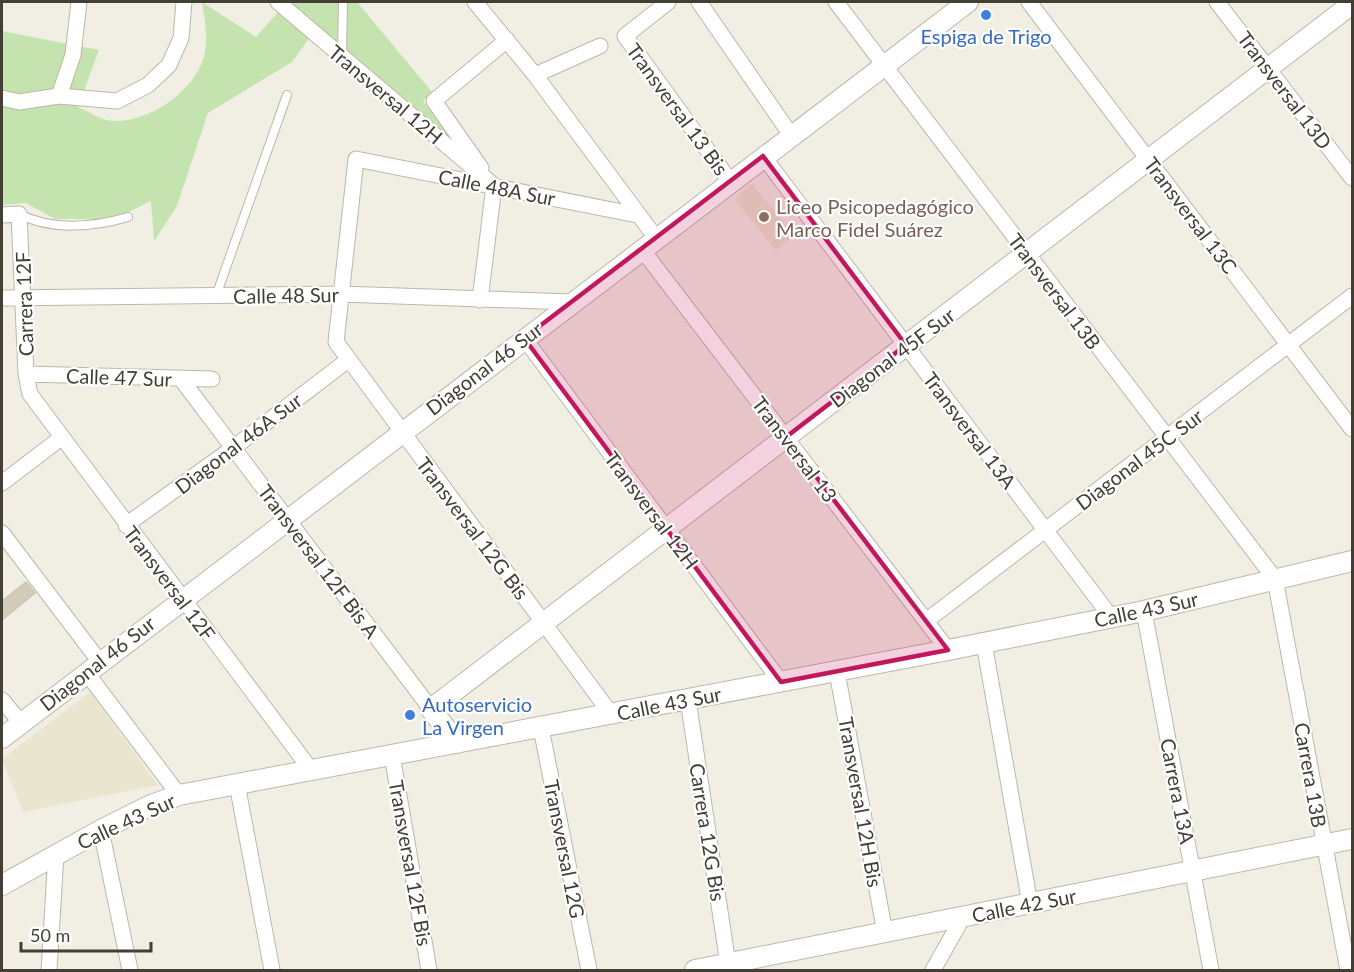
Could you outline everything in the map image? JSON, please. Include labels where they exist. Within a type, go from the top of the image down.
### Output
[{"type":"street","points":[[59,96],[72,55],[79,2]]},
{"type":"street","points":[[2,98],[19,102],[59,96],[117,101],[148,85],[169,65],[181,38],[184,2]]},
{"type":"street","name":"Transversal 12H","points":[[278,2],[494,186]]},
{"type":"street","name":"Transversal 13","points":[[475,2],[535,75],[637,214],[649,243],[786,437],[948,650]]},
{"type":"street","name":"Transversal 13 Bis","points":[[668,2],[625,36],[730,181]]},
{"type":"street","points":[[699,2],[791,135]]},
{"type":"street","name":"Transversal 13B","points":[[836,2],[1166,439],[1275,579]]},
{"type":"street","name":"Diagonal 46 Sur","points":[[2,738],[401,431],[968,2]]},
{"type":"street","name":"Transversal 13C","points":[[1029,2],[1353,429]]},
{"type":"street","name":"Transversal 13D","points":[[1217,2],[1353,178]]},
{"type":"street","name":"Diagonal 45F Sur","points":[[430,709],[1353,4]]},
{"type":"street","points":[[480,300],[494,186],[434,101],[507,40]]},
{"type":"street","points":[[535,75],[600,46]]},
{"type":"street","name":"Transversal 13A","points":[[763,156],[1111,617]]},
{"type":"street","name":"Calle 48A Sur","points":[[341,294],[356,159],[637,214]]},
{"type":"street","points":[[2,215],[19,214]]},
{"type":"street","name":"Carrera 12F","points":[[19,214],[26,374],[30,394]]},
{"type":"street","name":"Calle 48 Sur","points":[[2,298],[341,294],[571,302]]},
{"type":"street","name":"Transversal 12G Bis","points":[[341,294],[336,342],[611,714]]},
{"type":"street","name":"Diagonal 45C Sur","points":[[926,621],[1353,296]]},
{"type":"street","name":"Transversal 12H","points":[[524,338],[781,682]]},
{"type":"street","name":"Diagonal 46A Sur","points":[[126,525],[233,448],[348,360]]},
{"type":"street","name":"Calle 47 Sur","points":[[26,374],[212,379]]},
{"type":"street","name":"Transversal 12F Bis A","points":[[181,379],[457,743]]},
{"type":"street","name":"Transversal 12F","points":[[30,394],[311,770]]},
{"type":"street","points":[[2,483],[61,438]]},
{"type":"street","points":[[2,532],[179,795]]},
{"type":"street","name":"Calle 43 Sur","points":[[2,885],[101,830],[151,805],[179,795],[984,643],[1144,611],[1353,561]]},
{"type":"street","name":"Carrera 13B","points":[[1275,579],[1348,970]]},
{"type":"street","name":"Carrera 13A","points":[[1144,611],[1211,970]]},
{"type":"street","points":[[984,643],[1030,904]]},
{"type":"street","name":"Transversal 12H Bis","points":[[837,672],[885,933]]},
{"type":"street","name":"Carrera 12G Bis","points":[[688,699],[728,964]]},
{"type":"street","points":[[2,700],[21,723]]},
{"type":"street","name":"Transversal 12G","points":[[541,728],[589,970]]},
{"type":"street","name":"Transversal 12F Bis","points":[[392,755],[429,970]]},
{"type":"street","points":[[237,784],[272,970]]},
{"type":"street","points":[[101,830],[130,970]]},
{"type":"street","name":"Calle 42 Sur","points":[[695,970],[1353,839]]},
{"type":"street","points":[[49,970],[56,854]]},
{"type":"street","points":[[933,970],[963,917]]},
{"type":"lane","points":[[342,57],[343,2]]},
{"type":"lane","points":[[216,296],[287,95]]},
{"type":"lane","points":[[19,214],[33,221],[74,226],[103,224],[128,217]]},
{"type":"highlighted area","points":[[763,156],[906,345],[786,437],[948,650],[781,682],[524,338]]},
{"type":"shaded area","name":"Liceo Psicopedagógico Marco Fidel Suárez","points":[[752,184],[794,235],[776,250],[734,199]]},
{"type":"shaded area","points":[[90,692],[158,785],[23,812],[2,759]]},
{"type":"green space","points":[[202,2],[256,37],[279,11],[310,37],[292,62],[208,113],[177,206],[154,241],[151,201],[114,219],[55,219],[26,203],[2,205],[2,31],[99,50],[78,107],[108,120],[125,120],[151,112],[164,105],[176,97],[195,76],[205,50],[206,34]]},
{"type":"green space","points":[[285,2],[357,2],[432,92],[423,101],[463,153]]},
{"type":"building","points":[[26,582],[35,593],[2,620],[2,601]]},
{"type":"place","name":"Espiga de Trigo","points":[[986,15]]},
{"type":"place","name":"Liceo Psicopedagógico Marco Fidel Suárez","points":[[764,217]]},
{"type":"place","name":"Autoservicio La Virgen","points":[[410,715]]}]
